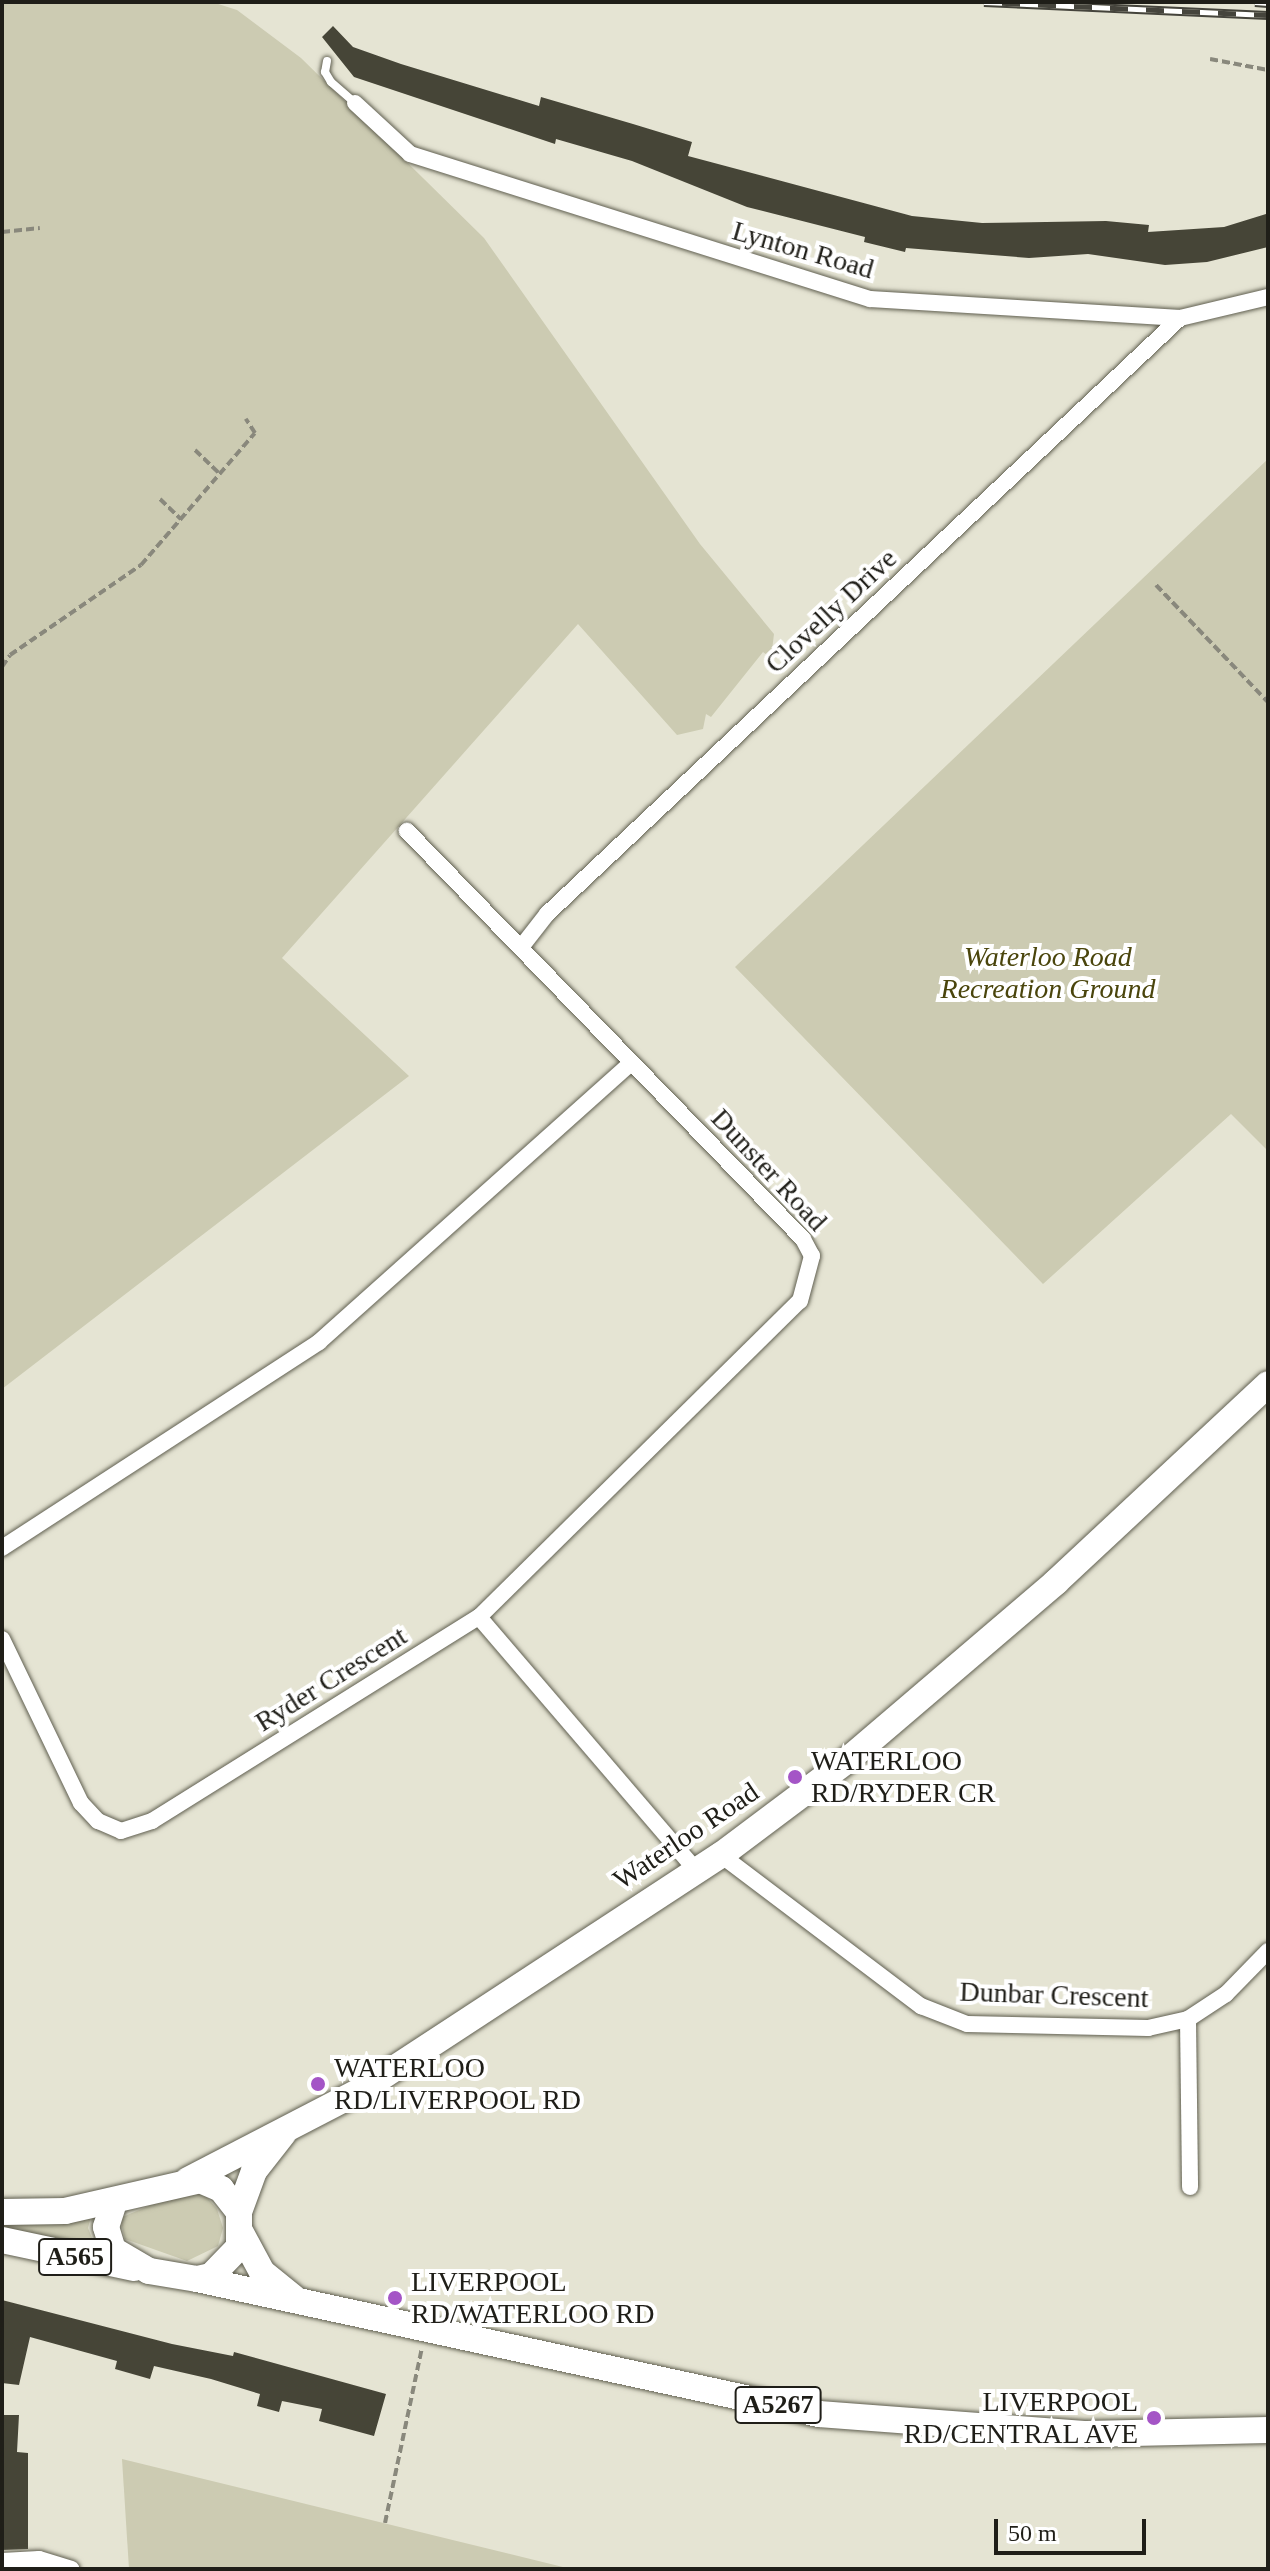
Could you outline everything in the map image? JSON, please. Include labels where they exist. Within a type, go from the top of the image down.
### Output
[{"type":"main road","name":"Waterloo Road","points":[[188,2180],[250,2146],[283,2134],[495,2004],[695,1869],[721,1855],[850,1758],[1056,1582],[1268,1384]]},
{"type":"main road","name":"Waterloo Road","points":[[240,2222],[254,2171],[283,2134]]},
{"type":"main road","name":"A565","points":[[2,2212],[65,2211],[114,2202],[188,2180]]},
{"type":"main road","points":[[188,2180],[221,2189],[240,2222]]},
{"type":"main road","name":"A565","points":[[114,2202],[106,2227],[113,2250],[149,2271]]},
{"type":"main road","name":"A565","points":[[2,2240],[197,2279],[232,2260],[240,2222]]},
{"type":"main road","name":"A5267","points":[[240,2222],[262,2272],[297,2300]]},
{"type":"main road","name":"A5267","points":[[197,2279],[819,2414],[1087,2434],[1268,2430]]},
{"type":"street","name":"Lynton Road","points":[[355,103],[410,154],[870,299],[1180,318],[1268,297]]},
{"type":"street","name":"Clovelly Drive","points":[[522,946],[547,914],[1180,318]]},
{"type":"street","name":"Dunster Road","points":[[407,831],[522,946],[803,1239],[812,1256],[810,1278],[800,1301],[479,1617]]},
{"type":"street","points":[[2,1548],[319,1342],[631,1063]]},
{"type":"street","points":[[479,1617],[695,1869]]},
{"type":"street","name":"Ryder Crescent","points":[[2,1639],[81,1803],[98,1821],[121,1831],[152,1821],[479,1617]]},
{"type":"street","name":"Dunbar Crescent","points":[[721,1855],[921,2006],[967,2024],[1148,2028],[1188,2019],[1226,1994],[1268,1951]]},
{"type":"street","points":[[1188,2019],[1190,2187]]},
{"type":"street","points":[[2,2561],[39,2559],[72,2569]]},
{"type":"lane","points":[[327,61],[325,72],[331,82],[355,103]]},
{"type":"path","points":[[1210,59],[1268,70]]},
{"type":"path","points":[[2,232],[40,228]]},
{"type":"path","points":[[2,667],[10,655],[141,565],[255,433],[246,419]]},
{"type":"path","points":[[195,450],[220,474]]},
{"type":"path","points":[[160,499],[181,519]]},
{"type":"path","points":[[1156,585],[1268,702]]},
{"type":"path","points":[[385,2523],[426,2330]]},
{"type":"green space","points":[[2,2],[212,2],[237,10],[301,58],[484,238],[700,544],[774,634],[771,658],[763,652],[711,717],[706,714],[703,729],[677,735],[578,624],[282,958],[409,1076],[2,1389]]},
{"type":"green space","name":"Waterloo Road Recreation Ground","points":[[1268,459],[1268,1151],[1231,1114],[1043,1284],[735,967]]},
{"type":"green space","points":[[187,2190],[205,2195],[217,2209],[223,2228],[218,2246],[187,2261],[125,2239],[120,2218]]},
{"type":"green space","points":[[91,2216],[88,2228],[98,2253],[2,2230],[2,2218]]},
{"type":"green space","points":[[122,2459],[571,2569],[129,2569]]},
{"type":"building","points":[[333,26],[353,47],[401,64],[539,106],[541,97],[633,124],[692,142],[688,156],[912,216],[982,223],[1106,221],[1149,225],[1148,232],[1224,227],[1266,214],[1268,247],[1207,262],[1165,265],[1088,254],[1029,258],[906,248],[905,252],[864,242],[865,237],[747,207],[632,161],[556,139],[555,144],[354,77],[322,37]]},
{"type":"building","points":[[2,2300],[172,2344],[233,2356],[234,2352],[386,2394],[374,2436],[319,2421],[322,2409],[282,2401],[279,2412],[257,2406],[260,2394],[211,2379],[154,2366],[150,2379],[115,2369],[117,2361],[30,2337],[19,2385],[2,2383]]},
{"type":"building","points":[[2,2415],[19,2415],[17,2452],[28,2453],[28,2549],[2,2550]]},
{"type":"railway","points":[[984,2],[1268,15]]},
{"type":"railway","points":[[1255,2],[1268,3]]},
{"type":"place","name":"WATERLOO RD/RYDER CR","points":[[795,1777]]},
{"type":"place","name":"WATERLOO RD/LIVERPOOL RD","points":[[318,2084]]},
{"type":"place","name":"LIVERPOOL RD/WATERLOO RD","points":[[395,2298]]},
{"type":"place","name":"LIVERPOOL RD/CENTRAL AVE","points":[[1154,2418]]}]
